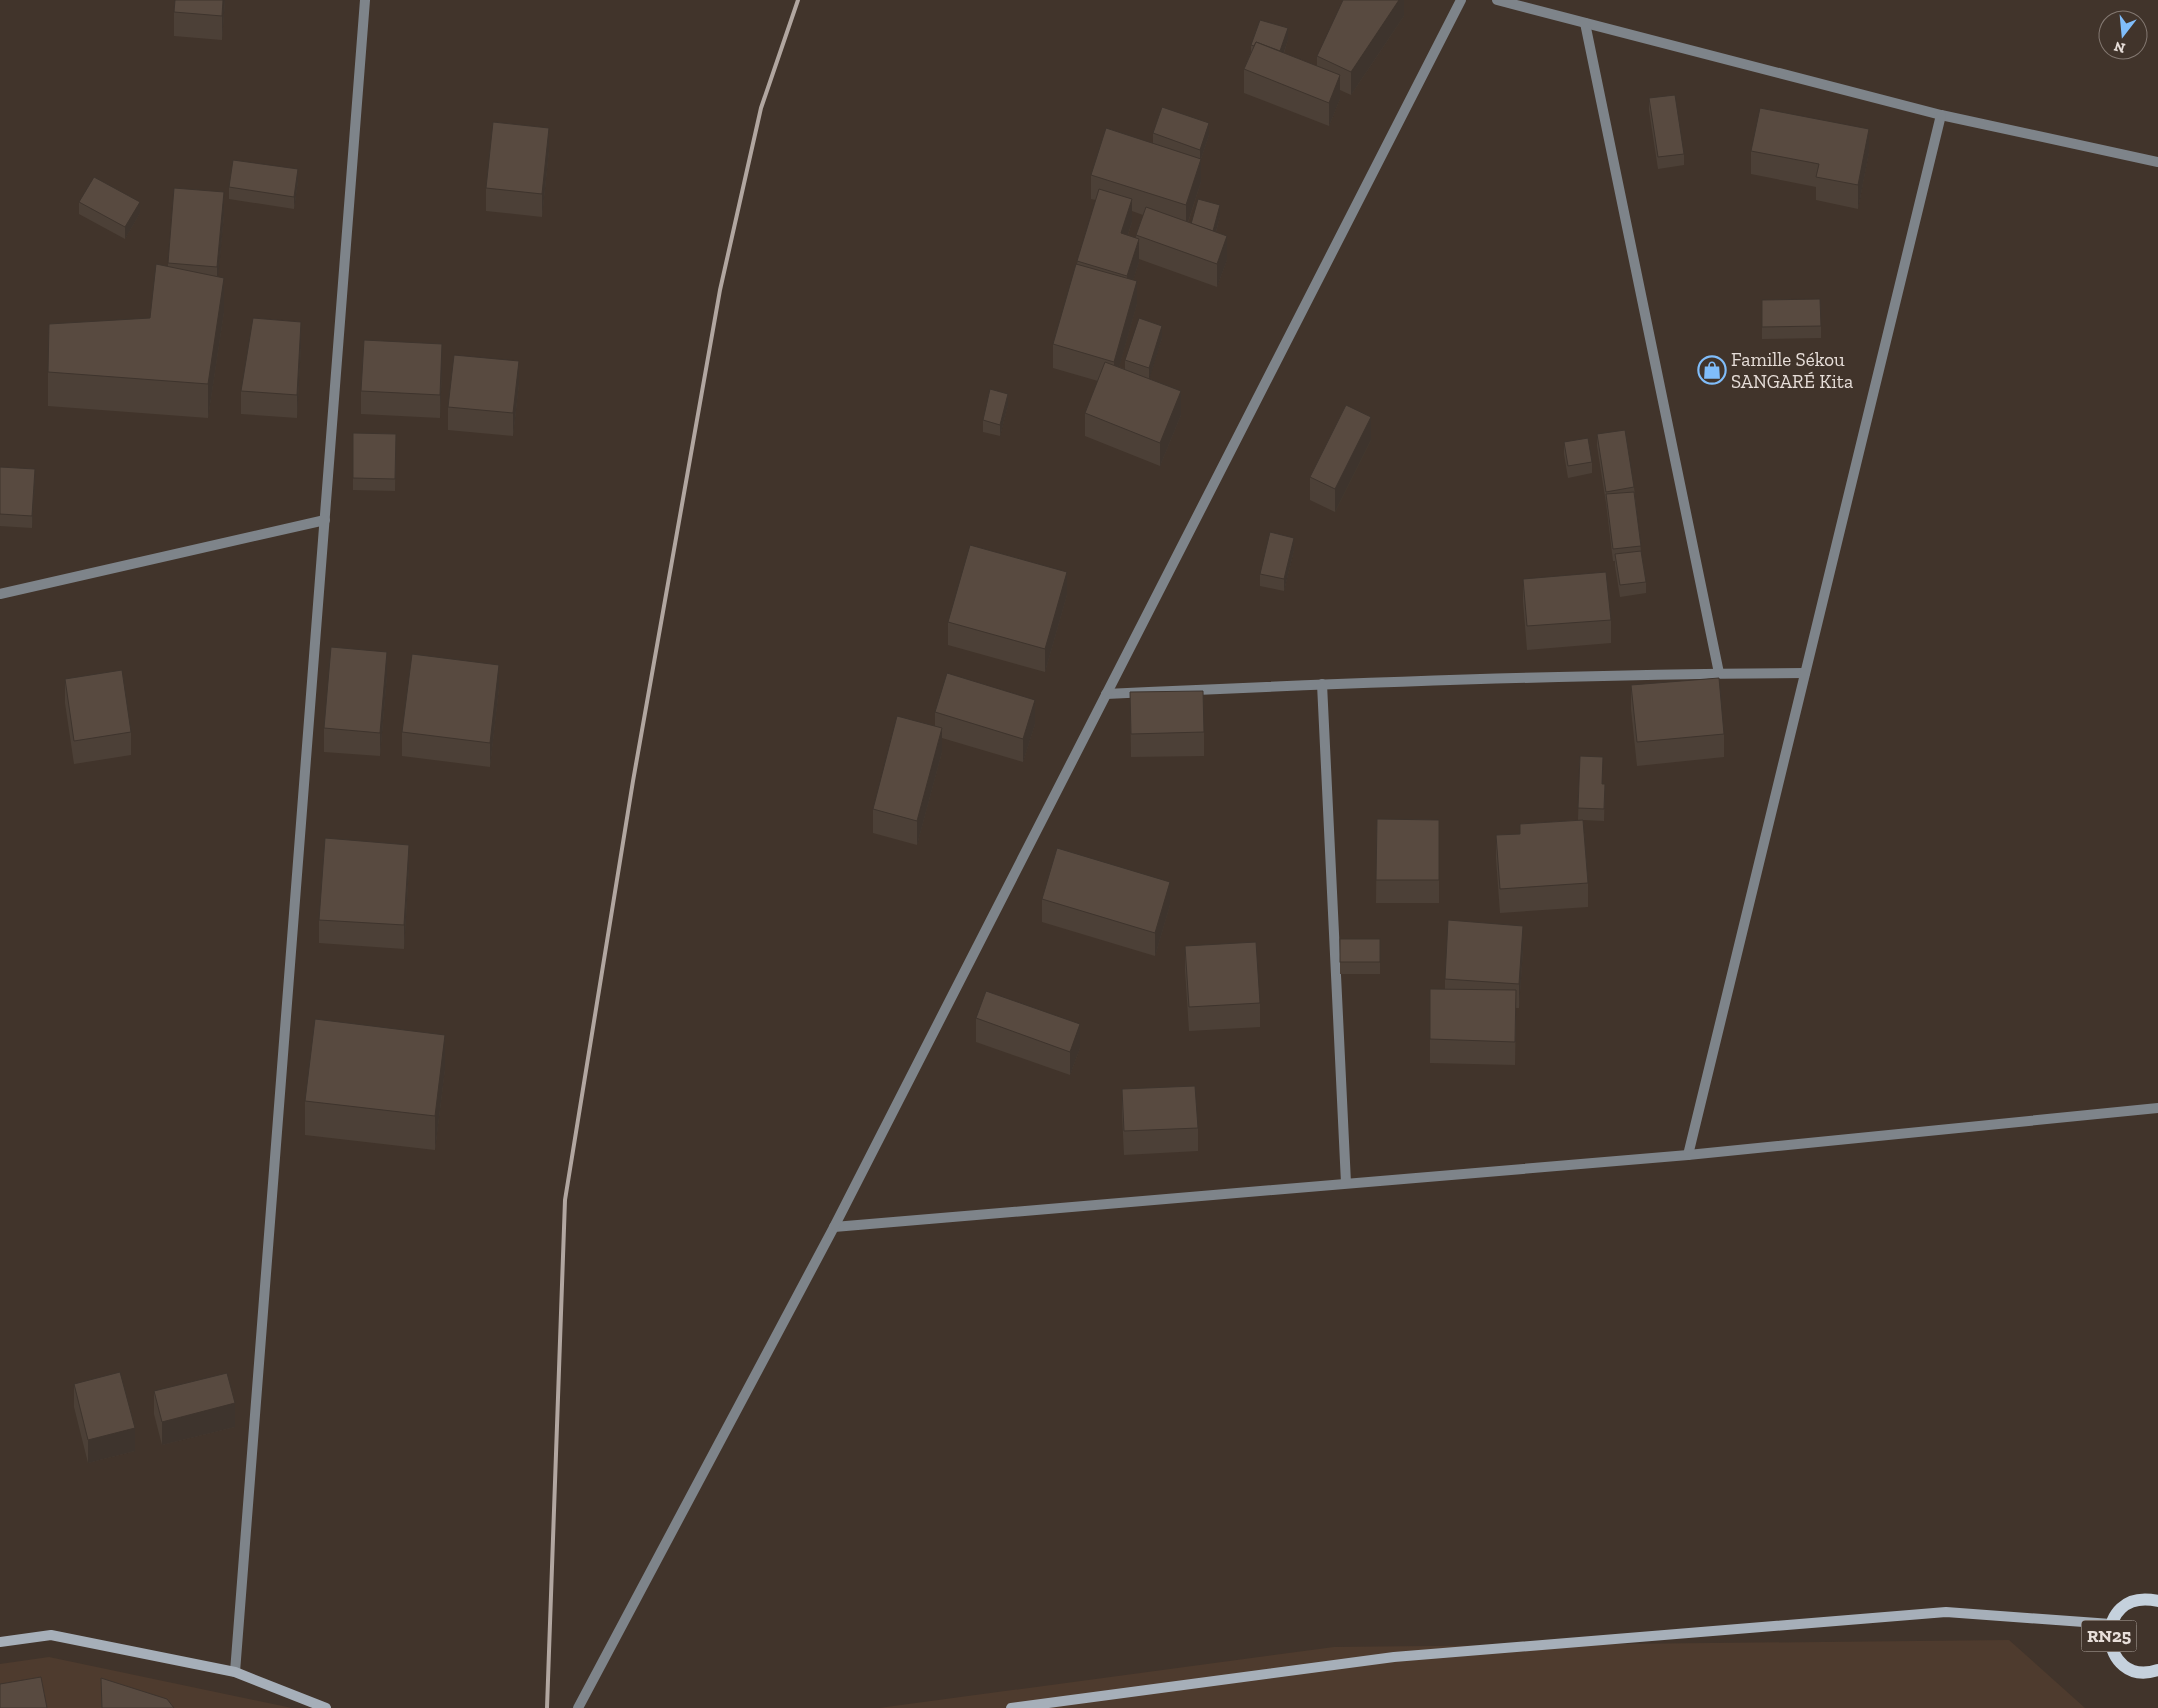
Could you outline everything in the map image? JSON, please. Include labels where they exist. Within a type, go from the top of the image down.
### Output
[{"type":"main road","name":"RN25","points":[[2158,1601],[2149,1599],[2137,1600],[2126,1605],[2117,1613],[2111,1624],[2109,1636],[2111,1648],[2118,1659],[2127,1667],[2139,1672],[2151,1673],[2158,1670]]},
{"type":"main road","points":[[1011,1708],[1394,1657],[1946,1612],[2111,1624]]},
{"type":"main road","points":[[0,1642],[51,1635],[235,1672],[326,1708]]},
{"type":"street","points":[[235,1672],[365,0]]},
{"type":"street","points":[[578,1708],[834,1227],[1461,0]]},
{"type":"street","points":[[1497,0],[1940,114],[2158,162]]},
{"type":"street","points":[[1585,23],[1718,674]]},
{"type":"street","points":[[1688,1155],[1940,114]]},
{"type":"street","points":[[0,594],[324,520]]},
{"type":"street","points":[[1106,694],[1322,684],[1805,673]]},
{"type":"street","points":[[1322,684],[1346,1183]]},
{"type":"street","points":[[834,1227],[1688,1155],[2158,1108]]},
{"type":"shaded area","points":[[2009,1640],[2085,1708],[879,1708],[1334,1647]]},
{"type":"shaded area","points":[[49,1657],[292,1708],[0,1708],[0,1664]]},
{"type":"building","points":[[175,0],[223,0],[222,16],[174,12]]},
{"type":"building","points":[[1343,0],[1399,0],[1351,72],[1317,56]]},
{"type":"building","points":[[1260,20],[1288,28],[1280,51],[1256,42],[1254,46],[1251,45]]},
{"type":"building","points":[[1256,42],[1340,75],[1329,103],[1244,69]]},
{"type":"building","points":[[1675,95],[1684,154],[1658,157],[1649,98]]},
{"type":"building","points":[[1162,107],[1209,123],[1200,150],[1153,133]]},
{"type":"building","points":[[1760,108],[1869,129],[1858,185],[1816,177],[1819,164],[1751,151]]},
{"type":"building","points":[[493,122],[549,128],[542,194],[486,188]]},
{"type":"building","points":[[1106,128],[1201,159],[1186,205],[1091,175]]},
{"type":"building","points":[[233,160],[298,169],[294,197],[229,187]]},
{"type":"building","points":[[94,177],[140,202],[125,227],[79,202]]},
{"type":"building","points":[[174,188],[224,192],[217,267],[168,263]]},
{"type":"building","points":[[1099,189],[1132,199],[1121,233],[1139,239],[1127,276],[1077,261]]},
{"type":"building","points":[[1198,199],[1220,205],[1213,231],[1191,224]]},
{"type":"building","points":[[1146,207],[1227,236],[1217,264],[1136,235]]},
{"type":"building","points":[[156,264],[224,278],[208,384],[48,372],[49,324],[150,318]]},
{"type":"building","points":[[1076,264],[1137,281],[1114,362],[1053,344]]},
{"type":"building","points":[[1820,299],[1821,326],[1762,327],[1762,300]]},
{"type":"building","points":[[253,318],[301,322],[297,395],[241,391]]},
{"type":"building","points":[[1139,318],[1162,326],[1149,368],[1125,360]]},
{"type":"building","points":[[364,340],[442,344],[440,395],[361,391]]},
{"type":"building","points":[[454,355],[519,361],[513,413],[448,407]]},
{"type":"building","points":[[1105,362],[1181,391],[1160,443],[1085,413]]},
{"type":"building","points":[[990,389],[1008,394],[1000,425],[983,420]]},
{"type":"building","points":[[1346,405],[1371,417],[1335,489],[1310,477]]},
{"type":"building","points":[[1625,430],[1634,487],[1606,492],[1597,434]]},
{"type":"building","points":[[353,433],[396,434],[395,479],[353,478]]},
{"type":"building","points":[[1588,438],[1592,462],[1568,466],[1564,442]]},
{"type":"building","points":[[0,467],[35,469],[32,516],[0,514]]},
{"type":"building","points":[[1634,492],[1641,546],[1613,549],[1606,494]]},
{"type":"building","points":[[1270,532],[1294,538],[1284,579],[1260,574]]},
{"type":"building","points":[[970,545],[1067,572],[1045,649],[948,622]]},
{"type":"building","points":[[1641,551],[1646,582],[1620,585],[1615,554]]},
{"type":"building","points":[[1606,572],[1611,620],[1527,626],[1523,579]]},
{"type":"building","points":[[331,647],[387,652],[380,733],[324,728]]},
{"type":"building","points":[[412,654],[499,665],[490,743],[402,732]]},
{"type":"building","points":[[122,670],[131,732],[74,741],[65,679]]},
{"type":"building","points":[[947,673],[1035,700],[1023,739],[935,712]]},
{"type":"building","points":[[1719,678],[1724,734],[1637,742],[1631,685]]},
{"type":"building","points":[[1203,691],[1204,732],[1131,734],[1130,692]]},
{"type":"building","points":[[897,716],[942,728],[917,821],[873,809]]},
{"type":"building","points":[[1580,756],[1603,757],[1602,784],[1605,784],[1604,809],[1578,808]]},
{"type":"building","points":[[1377,819],[1439,820],[1439,880],[1376,880]]},
{"type":"building","points":[[1583,820],[1588,883],[1500,889],[1496,835],[1520,834],[1520,824]]},
{"type":"building","points":[[325,838],[409,845],[404,925],[319,920]]},
{"type":"building","points":[[1057,848],[1170,882],[1155,933],[1042,899]]},
{"type":"building","points":[[1448,920],[1523,926],[1519,984],[1445,979]]},
{"type":"building","points":[[1340,939],[1380,939],[1380,962],[1340,962]]},
{"type":"building","points":[[1256,942],[1260,1003],[1189,1007],[1185,946]]},
{"type":"building","points":[[1430,989],[1516,990],[1515,1042],[1430,1039]]},
{"type":"building","points":[[986,991],[1080,1024],[1070,1052],[976,1018]]},
{"type":"building","points":[[315,1019],[445,1035],[435,1116],[305,1101]]},
{"type":"building","points":[[1195,1086],[1198,1128],[1124,1131],[1122,1089]]},
{"type":"building","points":[[120,1372],[135,1428],[88,1440],[74,1384]]},
{"type":"building","points":[[227,1373],[235,1403],[162,1422],[154,1391]]},
{"type":"building","points":[[41,1677],[47,1708],[0,1708],[0,1684]]},
{"type":"building","points":[[101,1678],[167,1699],[174,1708],[102,1708]]},
{"type":"railway","points":[[547,1708],[565,1200],[633,781],[720,290],[761,108],[798,0]]},
{"type":"place","name":"Famille Sékou SANGARÉ Kita","points":[[1712,370]]}]
